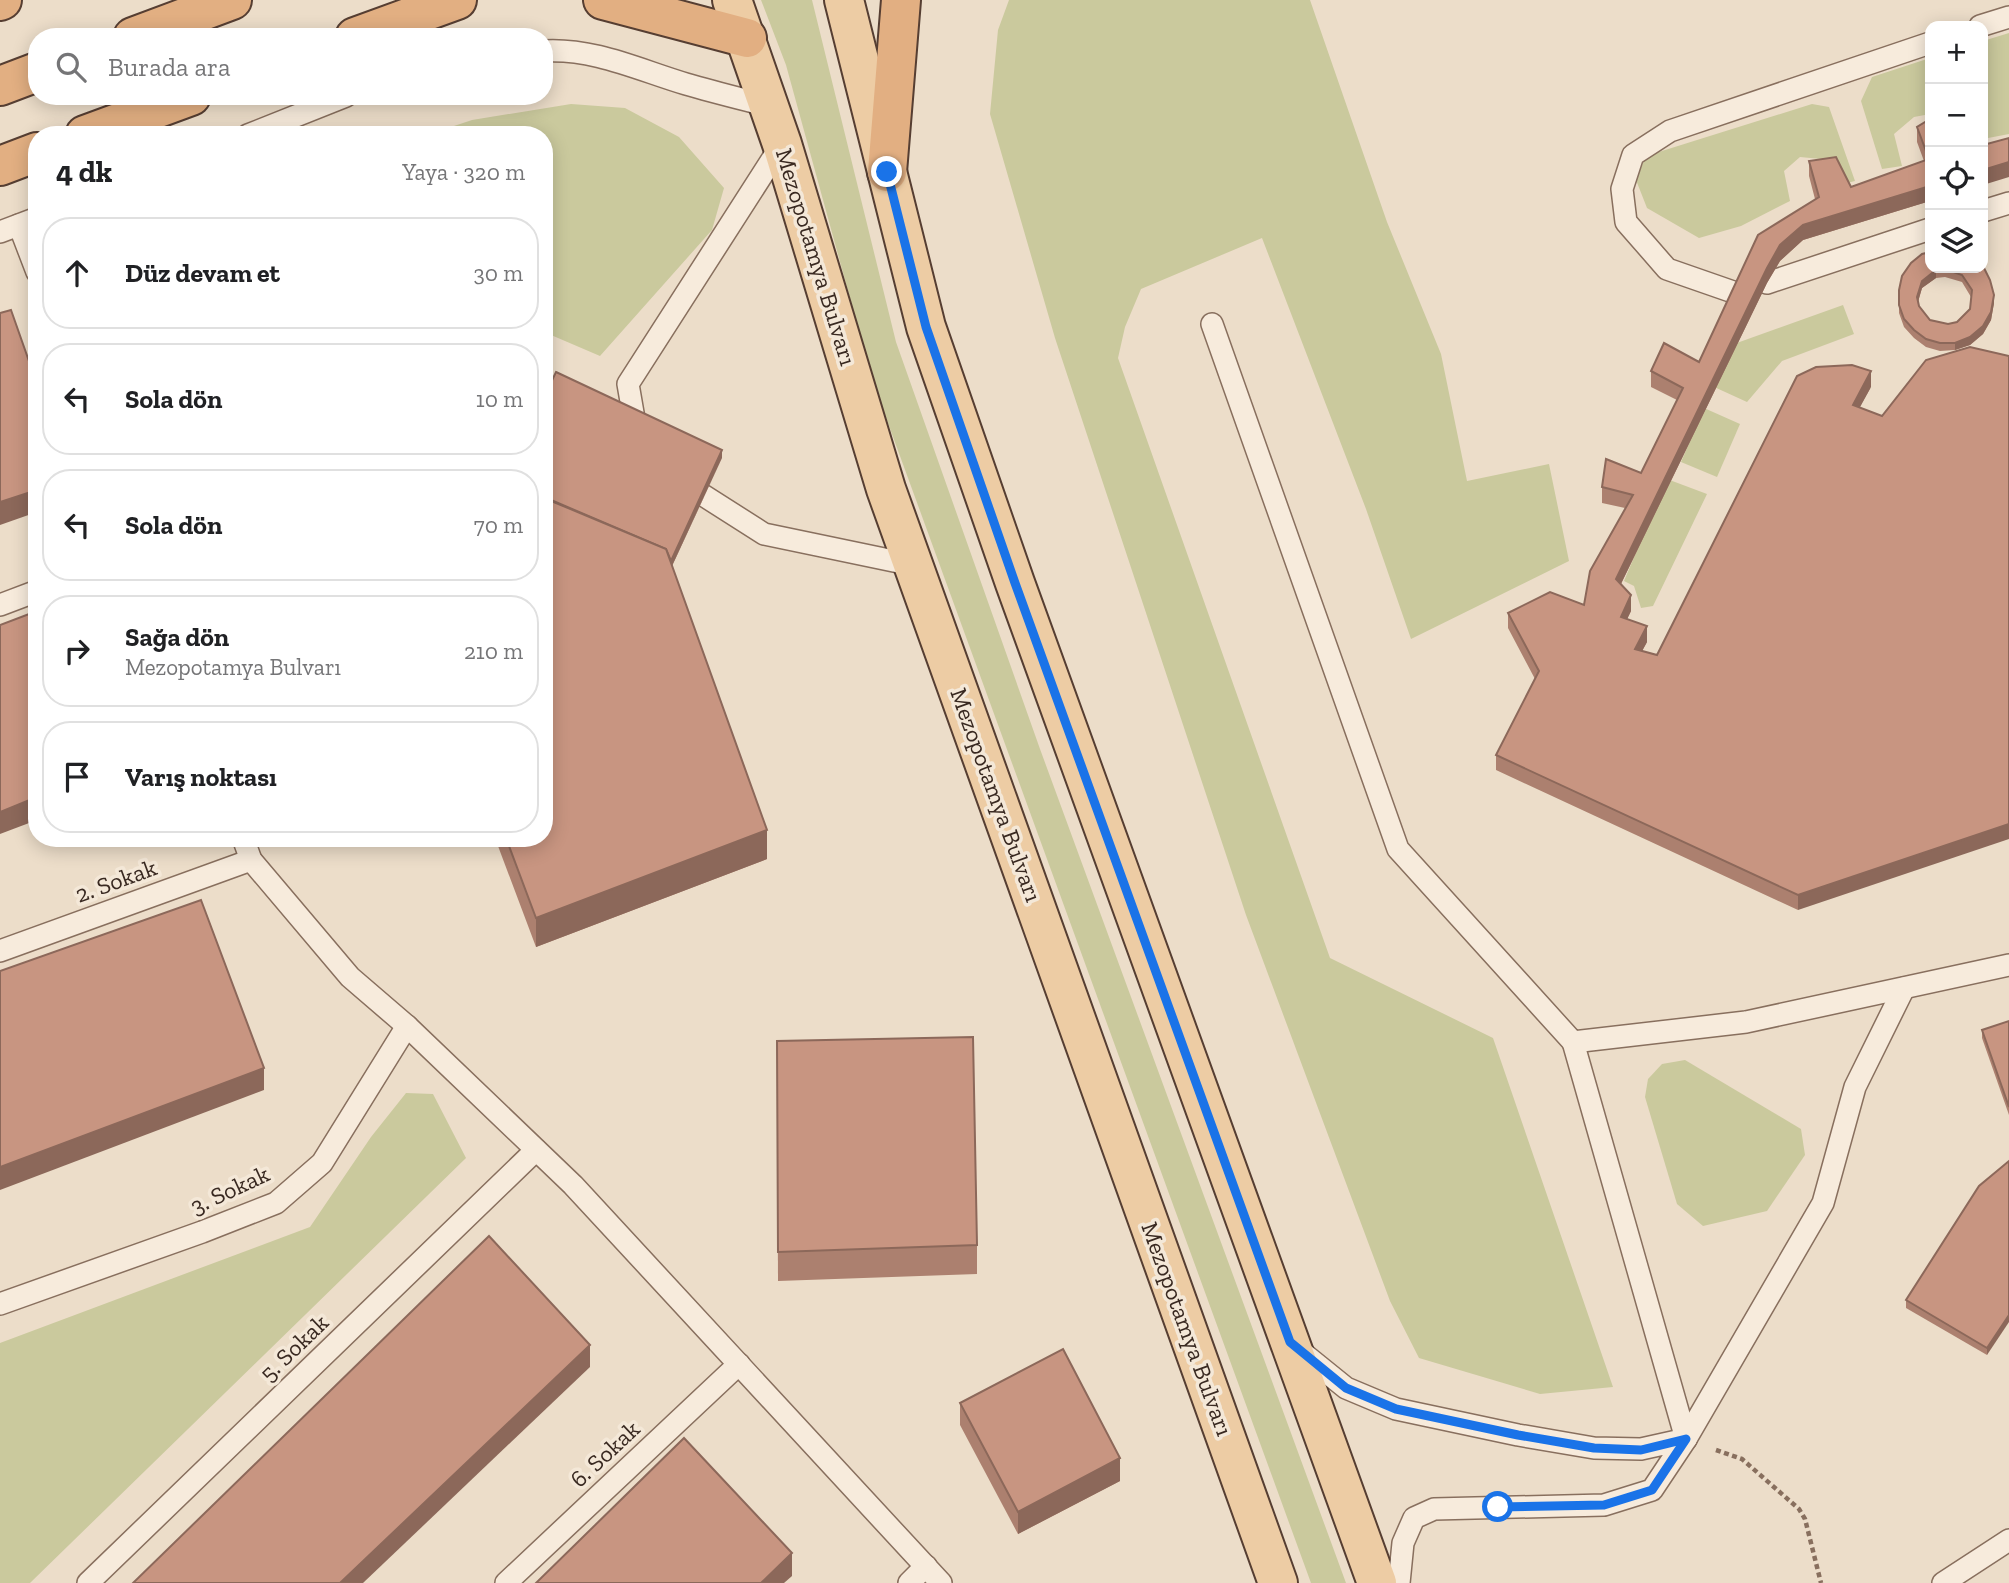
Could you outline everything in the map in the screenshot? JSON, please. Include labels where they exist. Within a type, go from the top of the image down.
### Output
[{"type":"highway","points":[[157,28],[232,0]]},
{"type":"highway","points":[[380,28],[457,0]]},
{"type":"highway","points":[[603,0],[747,38]]},
{"type":"highway","points":[[887,172],[901,0]]},
{"type":"highway","points":[[0,86],[28,75]]},
{"type":"highway","points":[[109,126],[167,105]]},
{"type":"highway","points":[[0,166],[28,155]]},
{"type":"main road","name":"Mezopotamya Bulvarı","points":[[733,0],[782,144],[886,489],[1278,1583]]},
{"type":"main road","points":[[844,0],[926,327],[1015,583],[1377,1583]]},
{"type":"lane","points":[[1988,23],[2009,16]]},
{"type":"lane","points":[[1736,293],[1667,269],[1626,222],[1622,189],[1633,155],[1670,131],[1925,45]]},
{"type":"lane","points":[[553,51],[615,60],[684,83],[769,106]]},
{"type":"lane","points":[[271,126],[323,105]]},
{"type":"lane","points":[[617,446],[640,454],[628,384],[782,144]]},
{"type":"lane","points":[[1986,210],[2009,203]]},
{"type":"lane","points":[[19,225],[28,248]]},
{"type":"lane","points":[[1767,283],[1925,231]]},
{"type":"lane","points":[[1212,324],[1398,849],[1573,1042],[1686,1439]]},
{"type":"lane","points":[[662,469],[764,534],[914,565]]},
{"type":"lane","points":[[0,605],[28,595]]},
{"type":"lane","points":[[246,847],[251,860],[350,977],[407,1026],[573,1185],[942,1583]]},
{"type":"lane","name":"2. Sokak","points":[[0,951],[251,860]]},
{"type":"lane","points":[[1573,1042],[1746,1022],[2009,965]]},
{"type":"lane","points":[[1399,1583],[1403,1543],[1414,1518],[1434,1509],[1604,1505],[1652,1490],[1686,1439],[1823,1203],[1855,1087],[1904,988]]},
{"type":"lane","name":"3. Sokak","points":[[0,1304],[276,1203],[322,1163],[407,1026]]},
{"type":"lane","name":"5. Sokak","points":[[88,1583],[536,1150]]},
{"type":"lane","points":[[1290,1342],[1346,1388],[1396,1409],[1594,1448],[1641,1450],[1686,1439]]},
{"type":"lane","name":"6. Sokak","points":[[506,1583],[740,1364]]},
{"type":"lane","points":[[1943,1583],[2009,1540]]},
{"type":"lane","points":[[909,1583],[926,1566]]},
{"type":"path","points":[[1742,1459],[1799,1509],[1805,1519],[1821,1583]]},
{"type":"green space","points":[[761,0],[812,0],[896,342],[1040,749],[1346,1583],[1311,1583],[873,382],[786,65]]},
{"type":"green space","points":[[1009,0],[1310,0],[1387,222],[1441,354],[1467,481],[1549,464],[1569,561],[1411,639],[1366,509],[1262,238],[1141,289],[1125,327],[1118,358],[1330,958],[1493,1038],[1613,1387],[1540,1394],[1419,1358],[1390,1301],[1246,915],[1055,338],[990,114],[998,30]]},
{"type":"green space","points":[[2009,33],[2009,134],[1988,138],[1988,84],[1988,39]]},
{"type":"green space","points":[[1925,60],[1925,115],[1914,117],[1894,134],[1902,166],[1882,169],[1861,101],[1872,77]]},
{"type":"green space","points":[[571,104],[625,108],[679,137],[724,188],[712,230],[600,356],[553,336],[553,126],[454,126],[472,120]]},
{"type":"green space","points":[[1812,104],[1829,107],[1855,181],[1835,186],[1821,159],[1800,157],[1784,171],[1790,201],[1741,226],[1699,238],[1647,208],[1636,180],[1646,156]]},
{"type":"green space","points":[[1843,305],[1854,334],[1782,361],[1747,402],[1712,386],[1734,344]]},
{"type":"green space","points":[[1704,408],[1740,424],[1717,477],[1681,462]]},
{"type":"green space","points":[[1667,479],[1707,494],[1653,606],[1641,608],[1634,586],[1624,581]]},
{"type":"green space","points":[[1685,1060],[1801,1129],[1805,1155],[1767,1211],[1703,1226],[1677,1204],[1645,1097],[1648,1079],[1662,1064]]},
{"type":"green space","points":[[406,1093],[433,1094],[466,1158],[30,1583],[0,1583],[0,1343],[310,1227],[371,1137]]},
{"type":"building","points":[[1925,122],[1925,148],[1917,127]]},
{"type":"building","points":[[2009,138],[2009,162],[1988,168],[1988,144]]},
{"type":"building","points":[[1836,157],[1851,187],[1925,160],[1925,188],[1803,225],[1780,245],[1616,579],[1631,595],[1621,617],[1647,626],[1635,649],[1657,655],[1797,376],[1816,367],[1852,365],[1871,371],[1853,405],[1882,416],[1926,360],[1970,347],[2009,356],[2009,824],[1798,895],[1496,755],[1539,671],[1508,613],[1550,592],[1584,605],[1590,571],[1633,495],[1602,487],[1606,459],[1641,473],[1683,388],[1651,371],[1664,343],[1699,362],[1758,235],[1819,197],[1809,161]]},
{"type":"building","points":[[1925,253],[1925,273],[1932,273],[1922,281],[1917,297],[1919,306],[1930,320],[1948,324],[1957,322],[1970,309],[1972,290],[1962,275],[1956,273],[1986,273],[1994,295],[1991,312],[1983,326],[1970,337],[1955,343],[1926,339],[1914,330],[1904,319],[1899,305],[1902,276],[1911,263]]},
{"type":"building","points":[[11,310],[28,358],[28,493],[0,502],[0,313]]},
{"type":"building","points":[[556,372],[722,450],[671,561],[666,549],[553,501],[553,378]]},
{"type":"building","points":[[553,502],[666,549],[767,830],[536,918],[509,847],[553,847]]},
{"type":"building","points":[[28,614],[28,801],[0,812],[0,625]]},
{"type":"building","points":[[201,900],[264,1068],[0,1167],[0,971]]},
{"type":"building","points":[[2009,1021],[2009,1107],[1982,1030]]},
{"type":"building","points":[[973,1037],[977,1245],[778,1252],[777,1041]]},
{"type":"building","points":[[2009,1161],[2009,1315],[1987,1348],[1906,1300],[1979,1186]]},
{"type":"building","points":[[489,1236],[590,1345],[340,1583],[133,1583]]},
{"type":"building","points":[[1063,1349],[1120,1458],[1018,1512],[960,1403]]},
{"type":"building","points":[[684,1438],[792,1553],[761,1583],[536,1583]]},
{"type":"route","points":[[887,172],[926,327],[1015,583],[1290,1342],[1346,1388],[1396,1409],[1594,1448],[1641,1450],[1686,1439],[1652,1490],[1604,1505],[1498,1507]]}]
